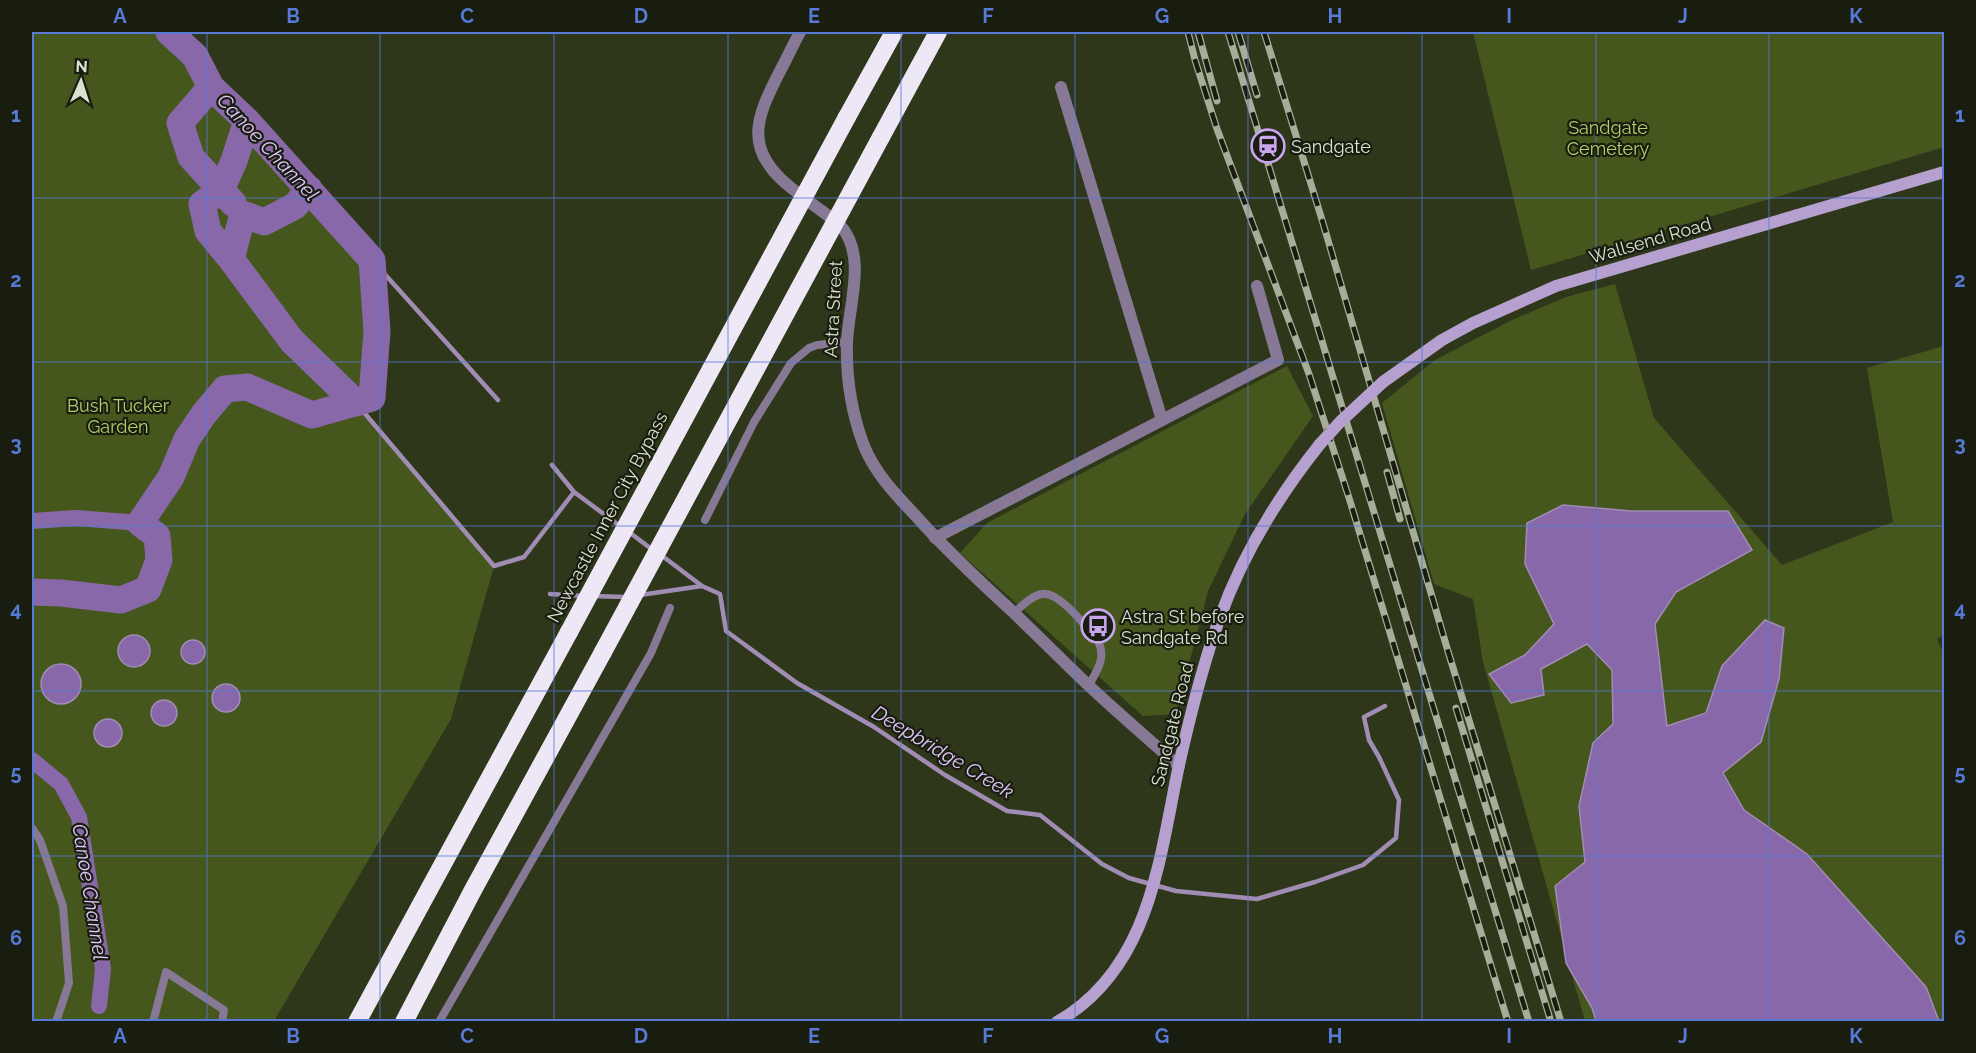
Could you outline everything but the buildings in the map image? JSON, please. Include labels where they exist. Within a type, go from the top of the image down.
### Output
[{"type":"highway","name":"Newcastle Inner City Bypass","points":[[357,1022],[894,32]]},
{"type":"highway","points":[[404,1022],[473,890],[938,32]]},
{"type":"main road","name":"Wallsend Road","points":[[1383,382],[1442,340],[1473,323],[1556,286],[1944,172]]},
{"type":"main road","name":"Sandgate Road","points":[[1056,1022],[1082,1003],[1118,966],[1142,922],[1158,868],[1194,699],[1218,621],[1246,555],[1290,481],[1340,422],[1383,382]]},
{"type":"street","name":"Astra Street","points":[[800,32],[762,108],[758,130],[759,141],[773,171],[840,225],[851,242],[855,262],[847,342],[848,372],[856,421],[875,469],[892,491],[957,561],[1179,766]]},
{"type":"street","points":[[1061,87],[1162,420]]},
{"type":"street","points":[[935,538],[1278,360],[1257,286]]},
{"type":"lane","points":[[705,520],[754,422],[791,363],[799,355],[817,345],[847,342]]},
{"type":"lane","points":[[1014,613],[1042,594],[1048,594],[1060,600],[1101,645],[1100,666],[1089,685]]},
{"type":"lane","points":[[439,1022],[651,653],[670,608]]},
{"type":"lane","points":[[32,828],[40,840],[63,906],[69,983],[56,1022]]},
{"type":"lane","points":[[153,1022],[166,972],[224,1010],[222,1022]]},
{"type":"green space","name":"Bush Tucker Garden","points":[[32,32],[169,32],[195,56],[211,87],[247,121],[372,260],[377,331],[372,398],[357,404],[494,566],[451,719],[274,1021],[32,1021]]},
{"type":"green space","name":"Sandgate Cemetery","points":[[1473,32],[1944,32],[1944,147],[1531,270]]},
{"type":"green space","points":[[1615,284],[1654,418],[1782,565],[1893,522],[1867,368],[1944,346],[1944,635],[1937,639],[1944,655],[1944,1021],[1585,1021],[1483,662],[1473,599],[1434,584],[1382,403],[1435,360],[1512,320],[1566,297]]},
{"type":"green space","points":[[1287,366],[1313,416],[1245,514],[1208,591],[1176,714],[1143,716],[960,553],[987,523]]},
{"type":"shaded area","points":[[1563,505],[1631,511],[1728,511],[1752,550],[1676,592],[1655,624],[1667,726],[1706,713],[1722,666],[1765,620],[1784,628],[1779,679],[1761,742],[1723,773],[1744,810],[1807,854],[1926,987],[1939,1021],[1596,1021],[1592,1008],[1566,963],[1555,886],[1585,862],[1579,806],[1593,743],[1613,724],[1612,670],[1587,644],[1541,669],[1544,695],[1511,703],[1489,674],[1525,655],[1554,624],[1525,564],[1527,523]]},
{"type":"shaded area","points":[[134,635],[145,640],[150,651],[145,662],[134,667],[123,662],[118,651],[123,640]]},
{"type":"shaded area","points":[[193,640],[202,643],[205,652],[202,661],[193,664],[184,661],[181,652],[184,643]]},
{"type":"shaded area","points":[[61,664],[75,670],[81,684],[75,698],[61,704],[47,698],[41,684],[47,670]]},
{"type":"shaded area","points":[[226,684],[236,688],[240,698],[236,708],[226,712],[216,708],[212,698],[216,688]]},
{"type":"shaded area","points":[[164,700],[173,704],[177,713],[173,722],[164,726],[155,722],[151,713],[155,704]]},
{"type":"shaded area","points":[[108,719],[118,723],[122,733],[118,743],[108,747],[98,743],[94,733],[98,723]]},
{"type":"waterway","name":"Canoe Channel","points":[[32,592],[121,600],[148,589],[159,560],[157,536],[140,523],[171,477],[187,439],[225,389],[247,387],[312,415],[372,398],[377,331],[372,260],[247,121],[211,87],[195,56],[169,32]]},
{"type":"waterway","points":[[211,87],[180,123],[191,157],[221,190],[234,161],[247,121]]},
{"type":"waterway","points":[[309,189],[295,206],[264,222],[243,214],[231,259],[292,341],[356,403]]},
{"type":"waterway","points":[[231,259],[208,231],[202,204],[221,190],[233,203]]},
{"type":"waterway","name":"Canoe Channel","points":[[372,260],[498,400]]},
{"type":"waterway","points":[[356,403],[494,566],[524,557],[574,492],[620,526]]},
{"type":"waterway","points":[[552,465],[574,492]]},
{"type":"waterway","name":"Canoe Channel","points":[[32,521],[76,518],[140,523]]},
{"type":"waterway","points":[[629,532],[654,551]]},
{"type":"waterway","points":[[640,595],[702,586],[661,555]]},
{"type":"waterway","name":"Deepbridge Creek","points":[[702,586],[720,594],[726,631],[797,683],[874,727],[945,775],[1007,811],[1040,815],[1102,864],[1129,878],[1176,891],[1257,899],[1363,865],[1396,838],[1399,800],[1369,740],[1364,717],[1385,706]]},
{"type":"waterway","points":[[550,594],[584,596]]},
{"type":"waterway","points":[[592,596],[626,597]]},
{"type":"waterway","name":"Canoe Channel","points":[[32,760],[61,784],[79,817],[103,969],[99,1006]]},
{"type":"railway","points":[[1188,32],[1217,129],[1309,374],[1350,501],[1508,1022]]},
{"type":"railway","points":[[1198,32],[1217,101]]},
{"type":"railway","points":[[1228,32],[1529,1022]]},
{"type":"railway","points":[[1238,32],[1257,95]]},
{"type":"railway","points":[[1264,32],[1561,1022]]},
{"type":"railway","points":[[1387,472],[1400,519]]},
{"type":"railway","points":[[1456,708],[1551,1022]]},
{"type":"place","name":"Sandgate","points":[[1268,146]]},
{"type":"place","name":"Astra St before Sandgate Rd","points":[[1098,626]]}]
